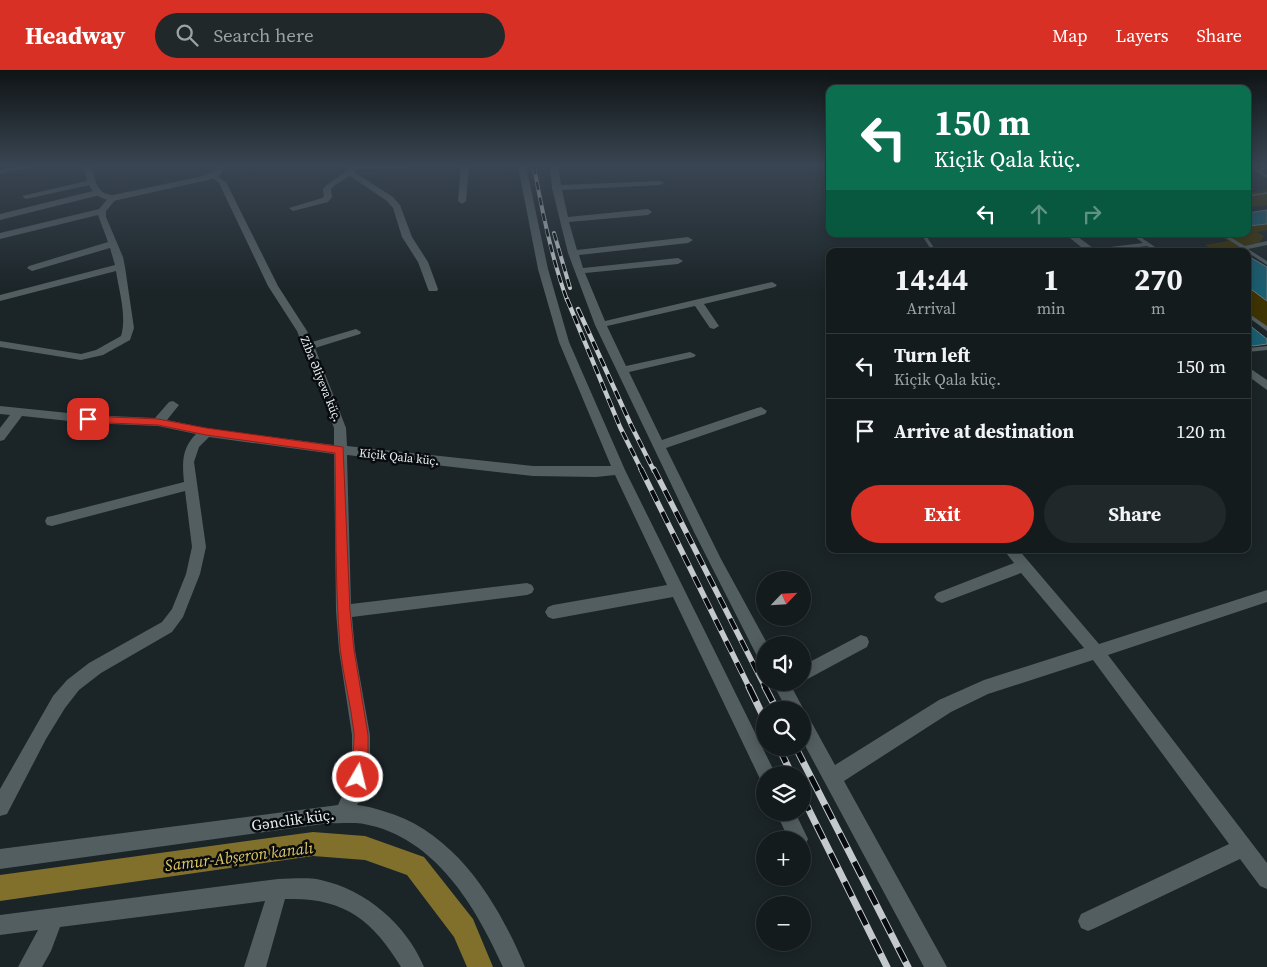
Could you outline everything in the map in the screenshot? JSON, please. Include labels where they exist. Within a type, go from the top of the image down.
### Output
[{"type":"street","points":[[0,217],[37,208]]},
{"type":"street","name":"Ziba Əliyeva küç.","points":[[235,208],[273,286],[302,331],[340,428],[344,611],[347,650],[361,735],[361,763],[354,790],[344,813]]},
{"type":"street","points":[[397,208],[407,237],[424,262],[433,289]]},
{"type":"street","points":[[531,208],[543,269],[564,342],[620,470],[676,590],[763,766]]},
{"type":"street","points":[[561,208],[573,253],[600,325],[686,505],[756,638]]},
{"type":"street","points":[[0,236],[102,210],[104,225],[118,257],[128,328],[126,338],[99,354],[72,356],[0,344]]},
{"type":"street","points":[[564,220],[648,212]]},
{"type":"street","points":[[1073,237],[1089,248]]},
{"type":"street","points":[[573,253],[688,240]]},
{"type":"street","points":[[32,268],[112,244]]},
{"type":"street","points":[[579,271],[678,261]]},
{"type":"street","points":[[0,298],[120,267]]},
{"type":"street","points":[[600,325],[772,285]]},
{"type":"street","points":[[698,302],[714,326]]},
{"type":"street","points":[[308,347],[356,332]]},
{"type":"street","points":[[622,370],[690,355]]},
{"type":"street","points":[[1251,374],[1267,386]]},
{"type":"street","points":[[158,422],[173,405]]},
{"type":"street","name":"Kiçik Qala küç.","points":[[0,410],[88,419],[158,422],[206,432],[340,450],[533,471],[596,472],[620,470]]},
{"type":"street","points":[[658,446],[761,410]]},
{"type":"street","points":[[0,437],[19,412]]},
{"type":"street","points":[[0,807],[40,733],[59,702],[73,685],[95,668],[160,632],[167,627],[178,612],[192,574],[199,547],[196,512],[190,485],[188,462],[193,445],[206,432]]},
{"type":"street","points":[[52,521],[190,485]]},
{"type":"street","points":[[1013,553],[1097,653],[1267,879]]},
{"type":"street","points":[[942,597],[1023,566]]},
{"type":"street","points":[[344,611],[527,589]]},
{"type":"street","points":[[554,612],[676,590]]},
{"type":"street","points":[[833,777],[953,703],[984,688],[1097,653],[1267,596]]},
{"type":"street","points":[[811,670],[861,642]]},
{"type":"street","points":[[811,738],[936,967]]},
{"type":"street","name":"Gənclik küç.","points":[[0,859],[344,813],[384,818],[419,835],[449,860],[477,897],[514,967]]},
{"type":"street","points":[[1088,922],[1243,847]]},
{"type":"street","points":[[255,967],[278,889]]},
{"type":"street","points":[[0,925],[278,889],[319,890],[337,894],[358,904],[381,922],[401,946],[414,967]]},
{"type":"street","points":[[28,967],[38,956],[47,937],[52,918]]},
{"type":"lane","points":[[925,237],[932,248]]},
{"type":"lane","points":[[1137,237],[1153,248]]},
{"type":"lane","points":[[1227,237],[1244,248],[1267,243]]},
{"type":"lane","points":[[1116,248],[1147,244]]},
{"type":"lane","points":[[1251,253],[1267,263]]},
{"type":"lane","points":[[1251,317],[1267,329]]},
{"type":"lane","points":[[1251,350],[1267,348]]},
{"type":"shaded area","points":[[1267,224],[1267,230],[1257,232],[1264,236],[1257,246],[1247,248],[1210,248],[1205,245],[1228,241],[1222,237],[1251,237],[1251,226]]},
{"type":"shaded area","points":[[1251,289],[1267,301],[1267,329],[1251,317]]},
{"type":"building","points":[[1267,210],[1267,224],[1251,226],[1251,213]]},
{"type":"building","points":[[1251,258],[1267,267],[1267,301],[1251,289]]},
{"type":"building","points":[[1251,326],[1267,339],[1267,344],[1253,346],[1251,344]]},
{"type":"waterway","name":"Samur-Abşeron kanalı","points":[[0,888],[313,844],[365,848],[415,866],[464,928],[480,967]]},
{"type":"railway","points":[[542,208],[556,267],[567,300]]},
{"type":"railway","points":[[554,233],[570,288]]},
{"type":"railway","points":[[567,299],[620,427],[641,469]]},
{"type":"railway","points":[[578,309],[654,471]]},
{"type":"railway","points":[[641,469],[750,689]]},
{"type":"railway","points":[[654,469],[756,669]]},
{"type":"railway","points":[[749,687],[756,701]]},
{"type":"railway","points":[[767,691],[772,701]]},
{"type":"railway","points":[[783,756],[788,766]]},
{"type":"railway","points":[[800,756],[908,967]]},
{"type":"railway","points":[[811,814],[887,967]]},
{"type":"route","points":[[88,419],[158,422],[206,432],[340,450],[344,611],[347,650],[361,735],[361,763],[358,777]]}]
